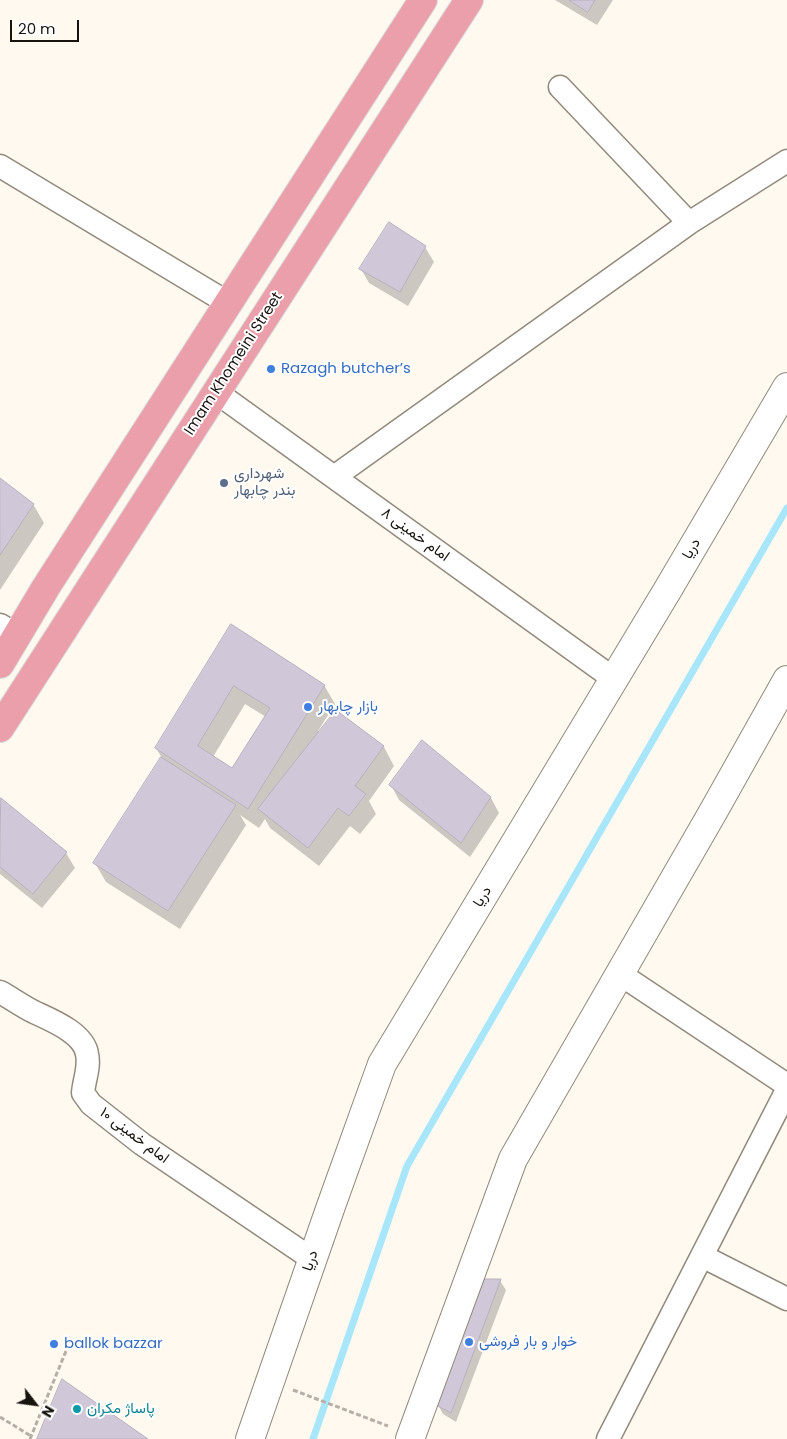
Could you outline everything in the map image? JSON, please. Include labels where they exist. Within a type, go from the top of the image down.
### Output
[{"type":"main road","points":[[0,664],[9,630],[52,578],[423,0]]},
{"type":"main road","name":"Imam Khomeini Street","points":[[0,728],[469,0]]},
{"type":"main road","points":[[185,371],[216,392]]},
{"type":"street","points":[[560,87],[690,223]]},
{"type":"street","points":[[334,477],[690,223],[787,161]]},
{"type":"street","points":[[0,166],[228,303]]},
{"type":"street","name":"دریا","points":[[250,1439],[382,1064],[787,387]]},
{"type":"street","name":"امام خمینی ۸","points":[[216,392],[614,679]]},
{"type":"street","points":[[410,1439],[513,1159],[787,680]]},
{"type":"street","points":[[620,974],[787,1085]]},
{"type":"street","name":"امام خمینی ۱۰","points":[[0,992],[58,1024],[73,1034],[85,1047],[88,1060],[83,1092],[91,1104],[142,1144],[312,1259]]},
{"type":"street","points":[[608,1439],[787,1090]]},
{"type":"street","points":[[702,1256],[787,1299]]},
{"type":"path","points":[[0,1417],[30,1438],[66,1351]]},
{"type":"path","points":[[296,1391],[372,1421]]},
{"type":"building","points":[[569,0],[595,0],[588,12]]},
{"type":"building","points":[[389,222],[426,246],[400,292],[359,269]]},
{"type":"building","points":[[0,478],[34,504],[0,555]]},
{"type":"building","points":[[231,624],[325,685],[248,809],[155,748]],"holes":[[[234,686],[270,708],[232,768],[198,746]]]},
{"type":"building","points":[[336,710],[384,746],[355,786],[366,794],[349,816],[338,808],[308,848],[258,809]]},
{"type":"building","points":[[422,740],[491,797],[461,843],[389,785]]},
{"type":"building","points":[[161,757],[236,805],[168,911],[93,863]]},
{"type":"building","points":[[1,798],[67,852],[33,894],[0,867]]},
{"type":"building","name":"خوار و بار فروشی","points":[[485,1279],[501,1279],[451,1413],[436,1405]]},
{"type":"building","name":"پاساژ مکران","points":[[62,1379],[148,1439],[37,1439]]},
{"type":"waterway","points":[[313,1439],[407,1166],[787,508]]},
{"type":"place","name":"Razagh butcher’s","points":[[271,369]]},
{"type":"place","name":"شهرداری بندر چابهار","points":[[224,483]]},
{"type":"place","name":"بازار چابهار","points":[[308,707]]},
{"type":"place","name":"خوار و بار فروشی","points":[[469,1342]]},
{"type":"place","name":"ballok bazzar","points":[[54,1344]]},
{"type":"place","name":"پاساژ مکران","points":[[77,1409]]}]
